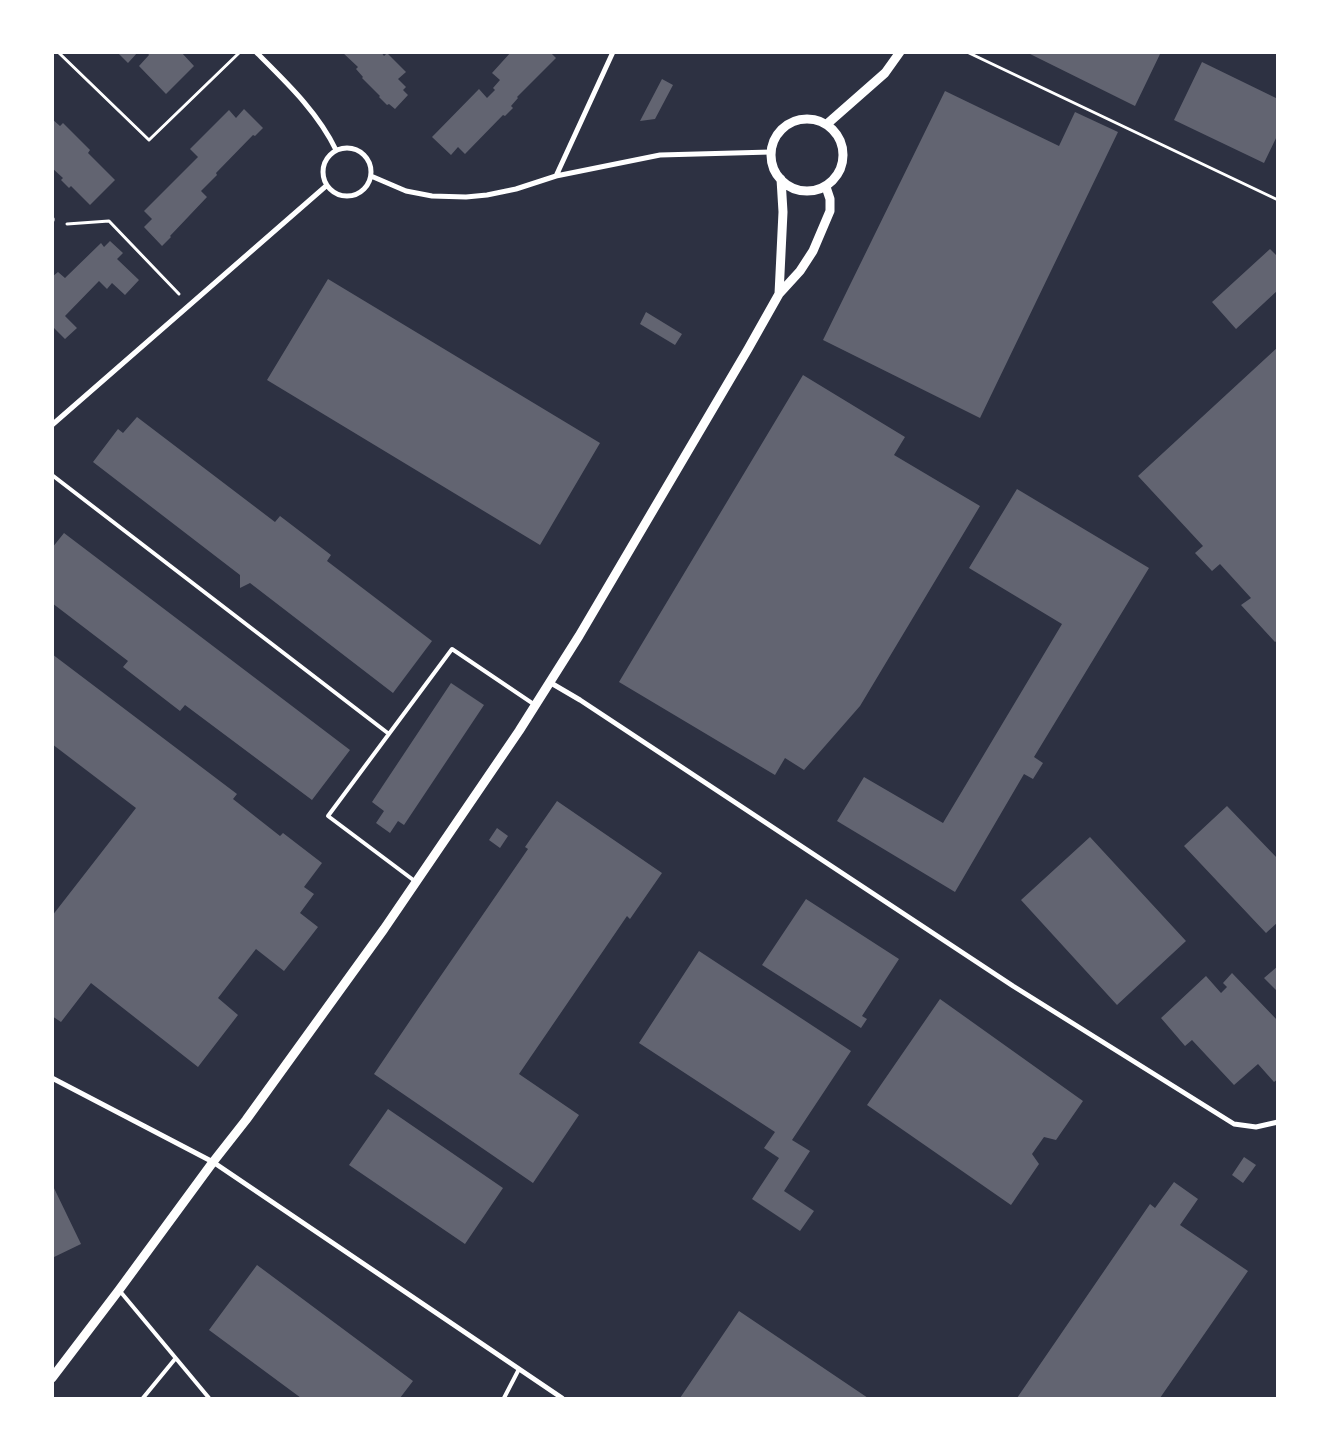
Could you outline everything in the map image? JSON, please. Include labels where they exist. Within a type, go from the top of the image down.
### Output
[{"type":"street","points":[[256,52],[288,83],[316,116],[336,150]]},
{"type":"street","points":[[556,176],[613,52]]},
{"type":"street","points":[[828,124],[885,73],[900,52]]},
{"type":"street","points":[[801,119],[811,119],[828,124],[841,141],[844,158],[839,173],[826,187],[815,190],[791,188],[781,179],[772,165],[771,152],[778,133],[792,122],[801,119]]},
{"type":"street","points":[[349,148],[362,152],[370,163],[371,176],[367,187],[358,195],[346,197],[335,194],[326,186],[323,177],[323,166],[328,156],[336,150],[349,148]]},
{"type":"street","points":[[371,176],[406,191],[432,196],[466,197],[516,189],[556,176],[660,155],[771,152]]},
{"type":"street","points":[[779,294],[783,212],[781,179]]},
{"type":"street","points":[[52,425],[326,186]]},
{"type":"street","points":[[52,1378],[246,1120],[416,882],[536,706],[743,358],[779,294],[808,258],[823,230],[830,211],[830,199],[826,187]]},
{"type":"street","points":[[551,682],[1013,986],[1234,1124],[1256,1127],[1278,1122]]},
{"type":"street","points":[[52,1078],[213,1162],[562,1398]]},
{"type":"lane","points":[[52,475],[389,734]]},
{"type":"lane","points":[[416,882],[328,816],[452,649],[536,706]]},
{"type":"lane","points":[[119,1290],[209,1398]]},
{"type":"lane","points":[[143,1398],[175,1358]]},
{"type":"lane","points":[[504,1398],[519,1369]]},
{"type":"path","points":[[58,52],[149,140],[240,52]]},
{"type":"path","points":[[967,52],[1278,200]]},
{"type":"path","points":[[62,225],[109,221],[190,305]]},
{"type":"building","points":[[117,52],[138,52],[128,63]]},
{"type":"building","points":[[147,52],[181,52],[194,66],[166,94],[139,66],[149,55]]},
{"type":"building","points":[[342,52],[381,52],[384,56],[387,53],[406,72],[398,79],[406,87],[403,90],[408,95],[395,109],[389,104],[387,105],[362,78],[356,69],[358,67]]},
{"type":"building","points":[[511,52],[550,52],[556,58],[517,97],[511,106],[513,108],[505,116],[503,115],[465,154],[458,147],[451,155],[432,137],[479,89],[487,98],[495,90],[493,88],[500,80],[492,73]]},
{"type":"building","points":[[1026,52],[1161,52],[1135,106]]},
{"type":"building","points":[[1202,62],[1278,99],[1278,134],[1264,163],[1174,120]]},
{"type":"building","points":[[662,79],[673,85],[655,119],[640,121]]},
{"type":"building","points":[[945,91],[1059,146],[1075,112],[1118,132],[980,418],[823,340]]},
{"type":"building","points":[[244,109],[263,128],[255,136],[253,135],[216,173],[217,175],[201,191],[207,197],[162,246],[144,227],[152,219],[144,211],[198,157],[190,149],[229,110],[236,118]]},
{"type":"building","points":[[52,119],[60,126],[63,123],[90,150],[88,153],[115,180],[90,205],[71,186],[69,188],[61,180],[63,178],[52,168]]},
{"type":"building","points":[[110,241],[123,253],[117,259],[139,280],[125,295],[112,283],[107,289],[99,281],[65,316],[77,328],[65,339],[54,328],[52,329],[52,277],[58,272],[65,278],[101,243],[104,247]]},
{"type":"building","points":[[1270,249],[1278,257],[1278,290],[1236,329],[1212,302]]},
{"type":"building","points":[[328,279],[600,443],[540,545],[267,380]]},
{"type":"building","points":[[646,312],[682,334],[675,345],[640,324]]},
{"type":"building","points":[[1278,347],[1278,640],[1275,642],[1241,605],[1251,598],[1220,564],[1212,571],[1195,553],[1203,546],[1138,476]]},
{"type":"building","points":[[803,375],[905,437],[894,455],[980,506],[860,706],[804,770],[785,758],[775,775],[619,682]]},
{"type":"building","points":[[137,417],[275,522],[280,516],[331,555],[327,561],[432,641],[393,693],[250,583],[240,588],[240,575],[93,462],[118,429],[123,433]]},
{"type":"building","points":[[1017,489],[1149,568],[1034,757],[1043,763],[1033,779],[1024,774],[955,892],[837,821],[864,777],[943,823],[1062,624],[969,568]]},
{"type":"building","points":[[64,533],[350,750],[312,800],[185,705],[180,711],[123,667],[128,661],[52,603],[52,548]]},
{"type":"building","points":[[52,654],[237,794],[233,799],[280,836],[283,833],[322,863],[304,887],[314,894],[300,913],[318,927],[284,971],[256,949],[218,998],[238,1015],[198,1067],[91,983],[61,1022],[52,1016],[52,916],[136,808],[52,744]]},
{"type":"building","points":[[451,683],[484,705],[404,825],[398,821],[390,833],[376,823],[384,811],[372,802]]},
{"type":"building","points":[[557,801],[662,873],[630,919],[627,916],[519,1074],[579,1115],[533,1183],[374,1074],[528,849],[525,847]]},
{"type":"building","points":[[1227,806],[1278,859],[1278,922],[1266,933],[1184,846]]},
{"type":"building","points":[[497,828],[508,836],[500,848],[489,840]]},
{"type":"building","points":[[1090,837],[1186,941],[1117,1005],[1021,900]]},
{"type":"building","points":[[806,899],[899,959],[862,1016],[867,1019],[861,1028],[762,965]]},
{"type":"building","points":[[699,951],[851,1051],[792,1140],[810,1151],[784,1191],[814,1211],[800,1231],[752,1199],[779,1158],[764,1148],[775,1132],[639,1043]]},
{"type":"building","points":[[1278,966],[1278,992],[1264,978]]},
{"type":"building","points":[[1232,973],[1278,1021],[1278,1079],[1274,1082],[1258,1064],[1234,1085],[1192,1040],[1185,1046],[1161,1018],[1206,976],[1221,993],[1227,987],[1223,983]]},
{"type":"building","points":[[940,999],[1083,1101],[1056,1140],[1044,1137],[1032,1154],[1039,1164],[1011,1205],[867,1105]]},
{"type":"building","points":[[388,1109],[503,1188],[465,1244],[349,1165]]},
{"type":"building","points":[[1244,1157],[1256,1165],[1243,1183],[1232,1175]]},
{"type":"building","points":[[1174,1182],[1198,1199],[1180,1225],[1248,1271],[1160,1398],[1017,1398],[1150,1204],[1155,1208]]},
{"type":"building","points":[[52,1184],[81,1244],[52,1258]]},
{"type":"building","points":[[257,1265],[413,1381],[400,1398],[301,1398],[209,1330]]},
{"type":"building","points":[[739,1311],[868,1398],[680,1398]]}]
